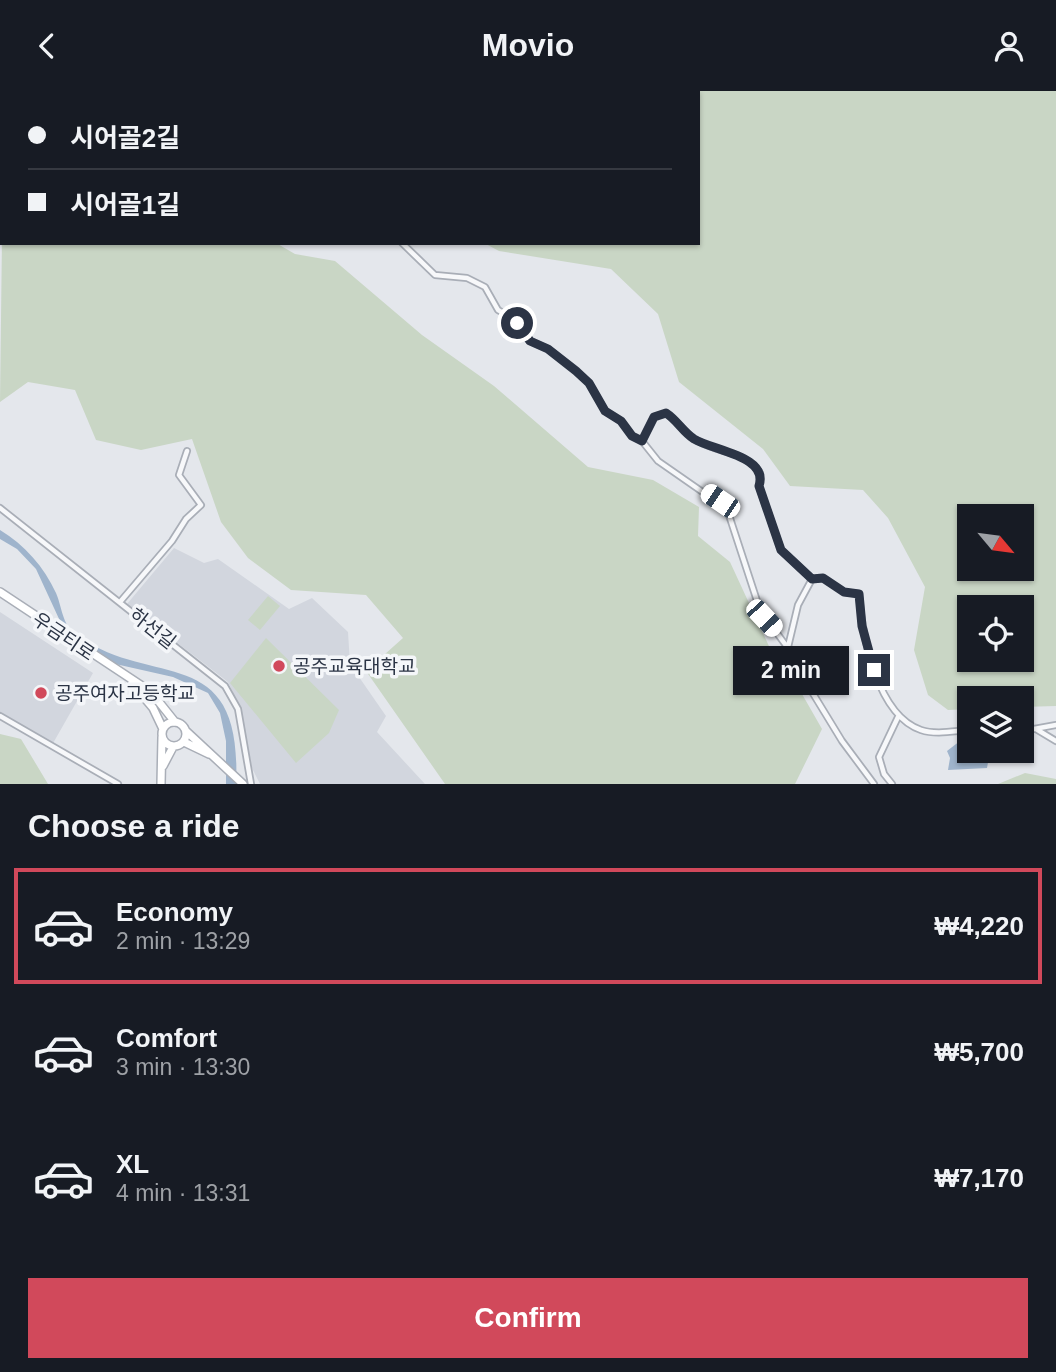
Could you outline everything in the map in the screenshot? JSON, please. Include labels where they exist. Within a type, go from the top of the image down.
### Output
[{"type":"main road","name":"우금티로","points":[[0,592],[151,692],[175,722]]},
{"type":"main road","name":"우금티로","points":[[129,679],[153,708],[163,733],[161,784]]},
{"type":"main road","points":[[210,754],[184,742],[173,747],[163,733],[175,722],[183,725],[186,731],[240,781]]},
{"type":"main road","points":[[184,742],[186,731]]},
{"type":"main road","name":"우금티로","points":[[163,766],[173,747]]},
{"type":"street","points":[[404,245],[435,275],[467,278],[485,287],[498,310],[514,319],[530,341],[548,349],[589,383],[605,411],[621,421],[632,436],[642,441],[658,461],[727,509],[760,610],[788,648],[842,740],[874,784]]},
{"type":"street","points":[[642,441],[654,417],[666,413],[685,433],[700,442],[752,463],[760,473],[759,486],[781,550],[812,579],[823,578],[844,592],[859,594],[862,626],[874,670],[898,717],[928,731],[957,730]]},
{"type":"street","points":[[121,602],[172,541],[186,519],[201,505],[179,475],[187,451]]},
{"type":"street","name":"하선길","points":[[0,508],[222,684],[238,709],[251,784]]},
{"type":"street","points":[[788,648],[798,605],[812,579]]},
{"type":"street","points":[[222,684],[227,678]]},
{"type":"street","points":[[0,716],[118,784]]},
{"type":"street","points":[[892,784],[884,775],[879,757],[898,717]]},
{"type":"street","points":[[1036,729],[1056,725]]},
{"type":"street","points":[[1036,729],[1056,741]]},
{"type":"shaded area","name":"공주교육대학교","points":[[174,548],[204,563],[218,559],[289,609],[312,598],[348,632],[350,664],[386,716],[377,732],[425,784],[260,784],[252,768],[241,710],[228,682],[127,604]]},
{"type":"shaded area","name":"공주여자고등학교","points":[[0,612],[93,673],[52,745],[0,713]]},
{"type":"green space","points":[[700,91],[1056,91],[1056,706],[1034,707],[1034,686],[957,686],[957,710],[948,710],[928,695],[914,650],[925,587],[888,518],[863,490],[790,486],[763,449],[679,382],[658,314],[611,269],[499,251],[488,245],[700,245]]},
{"type":"green space","points":[[2,245],[279,245],[295,254],[335,261],[422,335],[494,386],[588,467],[653,480],[699,507],[698,536],[730,562],[774,657],[802,694],[822,729],[795,784],[445,784],[366,671],[403,638],[366,595],[291,590],[248,558],[221,522],[192,439],[141,450],[96,440],[75,390],[28,382],[0,402]]},
{"type":"green space","points":[[268,596],[280,606],[260,630],[248,620]]},
{"type":"green space","points":[[266,638],[339,710],[329,733],[296,763],[230,683]]},
{"type":"green space","points":[[0,734],[21,739],[48,784],[0,784]]},
{"type":"green space","points":[[1025,773],[1056,779],[1056,784],[998,784]]},
{"type":"water","points":[[0,530],[26,550],[46,574],[73,632],[102,650],[185,675],[207,687],[224,707],[234,738],[236,784],[226,784],[226,741],[220,713],[208,693],[173,677],[111,663],[66,634],[36,569],[17,549],[0,539]]},
{"type":"water","points":[[957,743],[957,763],[988,763],[987,768],[948,770],[950,758],[947,751]]},
{"type":"place","name":"공주교육대학교","points":[[279,666]]},
{"type":"place","name":"공주여자고등학교","points":[[41,693]]},
{"type":"route","points":[[517,323],[530,341],[548,349],[589,383],[605,411],[621,421],[632,436],[642,441],[654,417],[666,413],[685,433],[700,442],[745,458],[758,468],[760,491],[785,555],[812,579],[823,578],[844,592],[859,594],[863,633],[874,670]]}]
